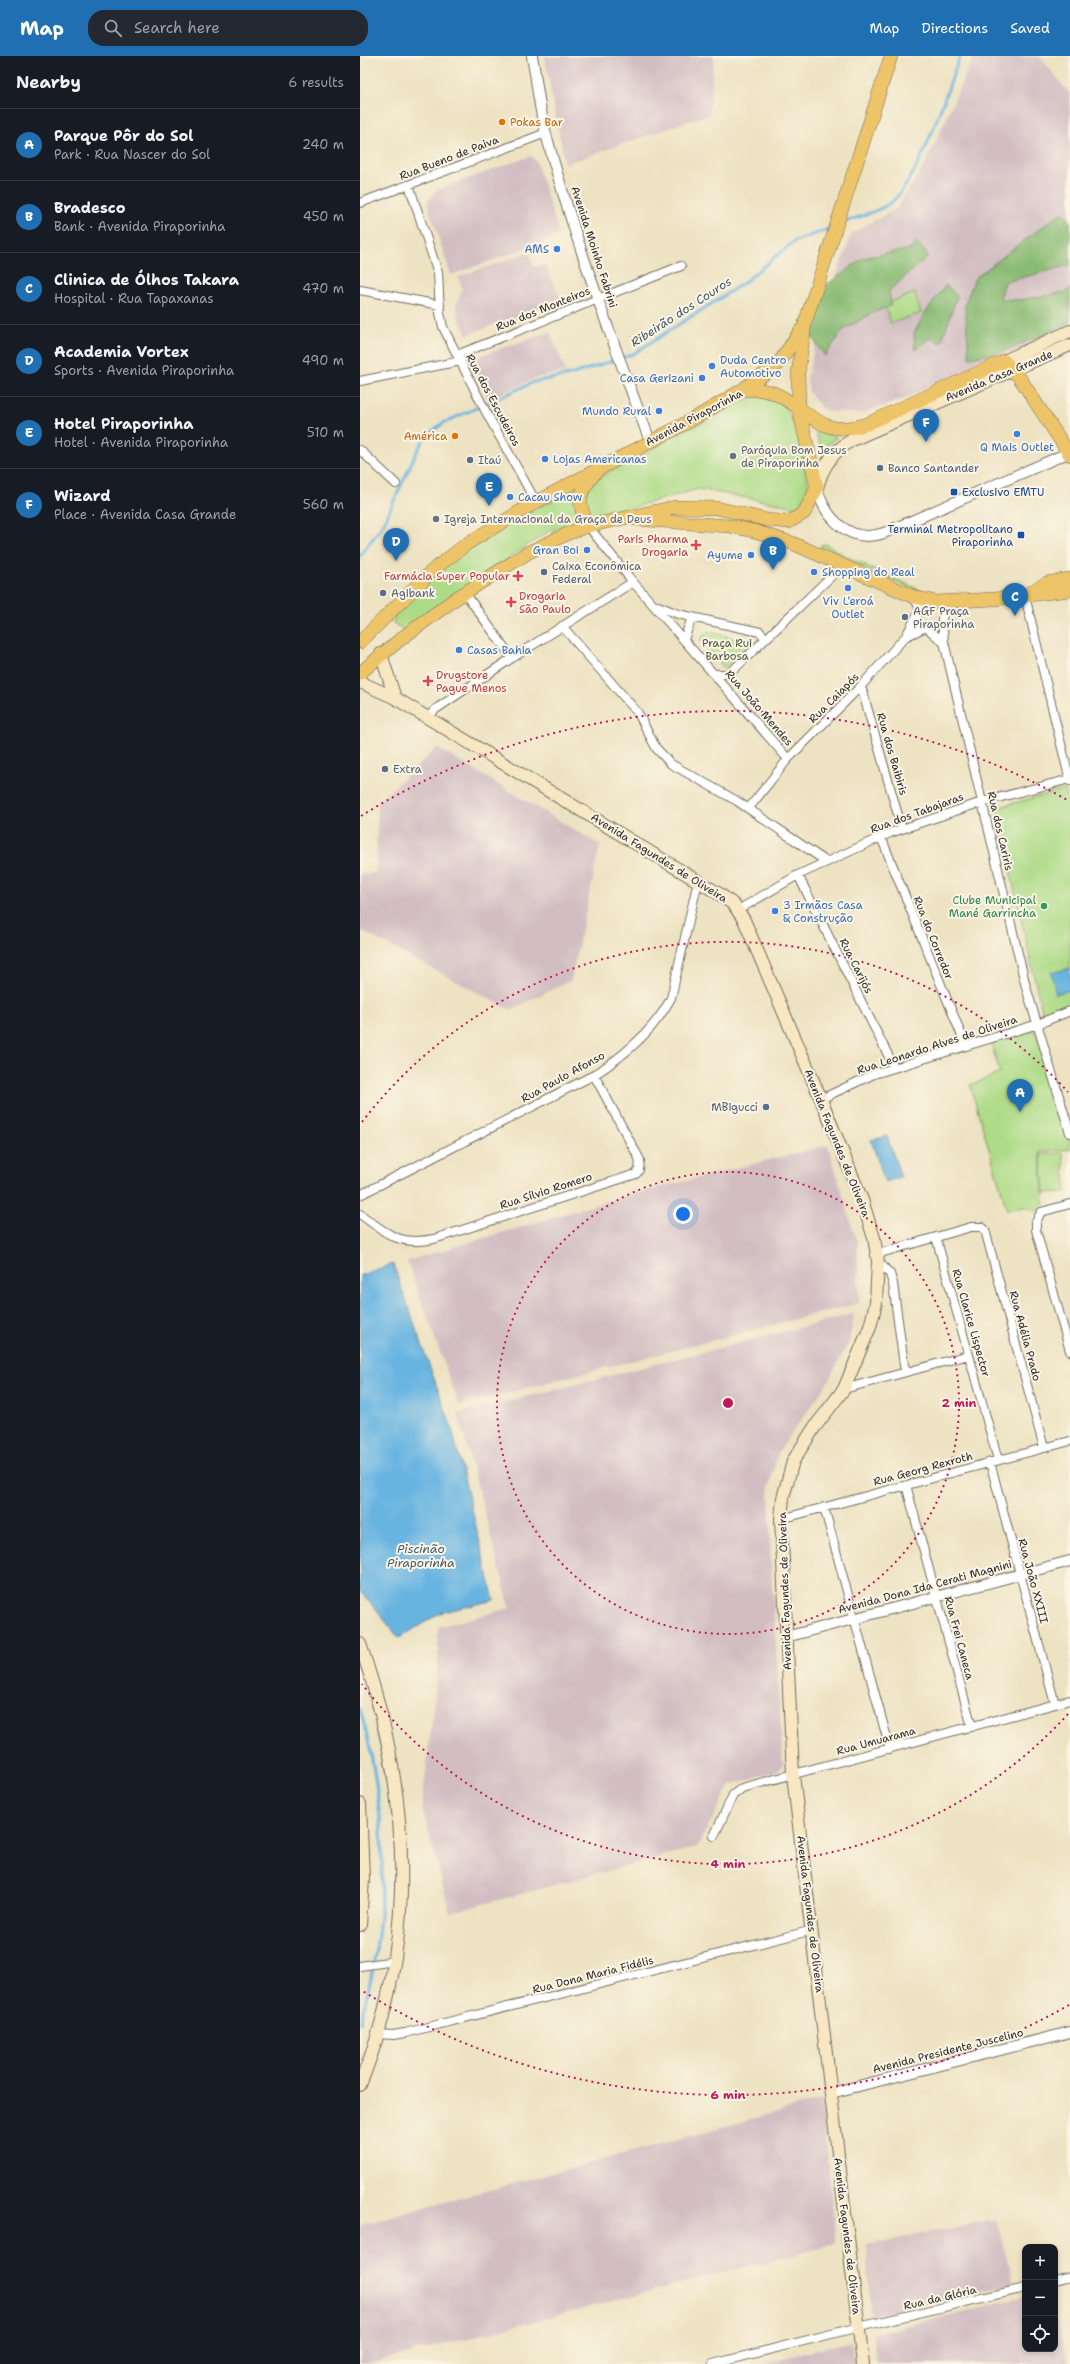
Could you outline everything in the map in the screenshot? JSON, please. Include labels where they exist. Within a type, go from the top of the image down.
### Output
[{"type":"main road","points":[[360,673],[382,654],[465,593],[549,541],[588,526],[675,507],[696,507],[734,511],[767,520],[789,522],[800,518],[817,488],[799,409],[798,374],[805,323],[891,56]]},
{"type":"main road","points":[[742,390],[779,362],[788,351],[805,323]]},
{"type":"main road","name":"Avenida Casa Grande","points":[[817,488],[827,462],[842,446],[1009,366],[1070,331]]},
{"type":"main road","name":"Avenida Casa Grande","points":[[799,409],[832,428],[854,428],[1009,366],[1070,345]]},
{"type":"main road","points":[[1009,366],[1070,453]]},
{"type":"main road","name":"Avenida Piraporinha","points":[[360,642],[433,570],[468,543],[536,502],[690,421],[742,390],[771,392],[799,409]]},
{"type":"main road","points":[[588,526],[581,510],[580,497],[582,490],[598,469]]},
{"type":"main road","points":[[625,518],[741,528],[773,536],[914,597],[948,603],[1070,590]]},
{"type":"main road","points":[[1025,596],[1048,583],[1070,579]]},
{"type":"main road","points":[[382,654],[395,698]]},
{"type":"main road","name":"Avenida Fagundes de Oliveira","points":[[360,682],[395,698],[698,881],[729,901],[738,910],[821,1099],[860,1193],[877,1257],[876,1303],[870,1328],[844,1390],[817,1422],[793,1461],[784,1492],[781,1519],[793,1775],[813,1930],[838,2168],[863,2364]]},
{"type":"main road","points":[[360,1644],[387,1734],[397,1789],[402,1867],[400,1922],[396,1961],[378,2034],[360,2085]]},
{"type":"main road","points":[[360,1804],[364,1878],[360,1925]]},
{"type":"street","name":"Avenida Moinho Fabrini","points":[[532,56],[546,132],[598,299],[650,441]]},
{"type":"street","name":"Rua Bueno de Paiva","points":[[360,203],[546,132]]},
{"type":"street","name":"Rua dos Escudeiros","points":[[409,185],[438,273],[440,305],[444,327],[486,412],[536,502]]},
{"type":"street","name":"Rua dos Monteiros","points":[[360,381],[459,358],[598,299],[681,266]]},
{"type":"street","points":[[360,290],[440,305]]},
{"type":"street","points":[[360,450],[396,484]]},
{"type":"street","points":[[817,488],[824,508],[834,520],[853,532],[870,536],[884,532],[1070,453]]},
{"type":"street","name":"Rua João Mendes","points":[[588,526],[633,582],[655,604],[788,759]]},
{"type":"street","points":[[727,688],[729,674],[843,565]]},
{"type":"street","points":[[427,718],[436,709],[512,658],[633,582]]},
{"type":"street","points":[[465,593],[512,658]]},
{"type":"street","points":[[1025,596],[1070,780]]},
{"type":"street","name":"Rua Caiapós","points":[[749,808],[788,759],[862,686],[906,636],[919,612],[919,606],[914,597]]},
{"type":"street","name":"Rua dos Cariris","points":[[948,603],[942,618],[944,642],[1026,987],[1070,1133]]},
{"type":"street","points":[[655,604],[666,610],[694,618],[760,632],[766,639]]},
{"type":"street","points":[[684,639],[690,623],[694,618]]},
{"type":"street","points":[[562,626],[638,713],[662,757],[671,764],[749,808],[827,862]]},
{"type":"street","points":[[906,636],[926,626],[944,642]]},
{"type":"street","points":[[715,674],[729,674]]},
{"type":"street","name":"Rua dos Baibiris","points":[[862,686],[902,829]]},
{"type":"street","name":"Rua dos Tabajaras","points":[[738,910],[798,875],[881,837],[982,802],[1070,780]]},
{"type":"street","name":"Rua do Corredor","points":[[881,837],[966,1046]]},
{"type":"street","name":"Rua Carijós","points":[[798,875],[894,1068]]},
{"type":"street","name":"Rua Paulo Afonso","points":[[360,1196],[594,1075],[630,1049],[663,1013],[676,980],[698,881]]},
{"type":"street","name":"Rua Leonardo Alves de Oliveira","points":[[821,1099],[868,1077],[1038,1024],[1070,1011]]},
{"type":"street","name":"Rua Sílvio Romero","points":[[360,1214],[396,1239],[419,1242],[434,1239],[636,1174],[639,1170],[640,1160],[594,1075]]},
{"type":"street","points":[[1070,1204],[1041,1212],[1036,1222],[1036,1230],[1070,1351]]},
{"type":"street","name":"Rua Adélia Prado","points":[[936,1237],[971,1227],[982,1228],[985,1230],[1044,1448]]},
{"type":"street","points":[[905,1372],[893,1284],[890,1274],[877,1257],[936,1237]]},
{"type":"street","name":"Rua Clarice Lispector","points":[[936,1237],[998,1460]]},
{"type":"street","points":[[844,1390],[969,1355]]},
{"type":"street","name":"Rua Georg Rexroth","points":[[781,1519],[1070,1441]]},
{"type":"street","name":"Rua João XXIII","points":[[990,1462],[1055,1704]]},
{"type":"street","name":"Rua Frei Caneca","points":[[906,1485],[972,1727]]},
{"type":"street","points":[[824,1507],[890,1749]]},
{"type":"street","name":"Avenida Dona Ida Cerati Magnini","points":[[786,1637],[1070,1561]]},
{"type":"street","name":"Rua Umuarama","points":[[714,1836],[736,1791],[1070,1700]]},
{"type":"street","name":"Rua Dona Maria Fidélis","points":[[378,2034],[393,2035],[405,2033],[813,1930]]},
{"type":"street","points":[[361,1966],[396,1961]]},
{"type":"street","name":"Avenida Presidente Juscelino","points":[[831,2093],[1070,2032]]},
{"type":"street","points":[[1058,2280],[1070,2277]]},
{"type":"street","name":"Rua da Glória","points":[[713,2364],[859,2327],[1022,2289]]},
{"type":"shaded area","points":[[544,56],[714,56],[709,114],[565,164]]},
{"type":"shaded area","points":[[974,56],[1039,56],[1070,94],[1070,329],[901,400],[861,414],[827,411],[820,407],[809,392],[807,379],[823,311],[852,233],[896,209],[925,165]]},
{"type":"shaded area","points":[[531,156],[536,161],[559,234],[546,241],[451,275],[427,202],[437,190]]},
{"type":"shaded area","points":[[529,252],[533,267],[545,265],[561,299],[467,335],[458,316],[456,306],[462,288],[458,277]]},
{"type":"shaded area","points":[[550,332],[566,372],[538,377],[489,399],[473,366],[476,360],[482,355]]},
{"type":"shaded area","points":[[437,748],[600,845],[571,980],[510,1010],[360,930],[360,874],[376,873],[378,802]]},
{"type":"shaded area","points":[[828,1145],[857,1243],[859,1303],[459,1405],[407,1261],[618,1198]]},
{"type":"shaded area","points":[[854,1314],[849,1342],[826,1385],[779,1451],[769,1487],[771,1564],[783,1765],[779,1770],[731,1785],[697,1847],[450,1913],[422,1807],[438,1664],[438,1627],[510,1608],[458,1414]]},
{"type":"shaded area","points":[[822,2100],[836,2244],[367,2364],[360,2364],[360,2225]]},
{"type":"shaded area","points":[[996,2219],[1014,2285],[871,2316],[867,2245]]},
{"type":"shaded area","points":[[1022,2297],[1022,2352],[1058,2352],[1058,2325],[1068,2364],[877,2364],[873,2334]]},
{"type":"shaded area","points":[[852,2341],[855,2364],[760,2364]]},
{"type":"green space","points":[[1062,212],[1070,221],[1070,265],[1005,282],[1000,299],[1020,300],[1065,292],[1070,289],[1070,323],[1003,352],[969,358],[965,304],[975,278]]},
{"type":"green space","points":[[917,242],[928,256],[889,291],[891,306],[874,312],[843,330],[825,356],[808,332],[820,290],[863,258],[911,249]]},
{"type":"green space","points":[[946,285],[957,296],[941,343],[930,338],[915,350],[914,334],[923,316]]},
{"type":"green space","points":[[915,293],[921,313],[891,323],[884,304]]},
{"type":"green space","points":[[757,396],[772,399],[782,404],[788,412],[796,432],[808,480],[808,487],[807,493],[801,503],[796,507],[698,489],[549,531],[404,630],[393,623],[396,609],[458,556],[525,514],[648,452],[673,437],[743,401]]},
{"type":"green space","points":[[815,430],[837,437],[821,450]]},
{"type":"green space","points":[[825,544],[848,557],[924,592],[921,593],[819,549],[821,545]]},
{"type":"green space","name":"Praça Rui Barbosa","points":[[708,631],[753,644],[725,669],[700,640]]},
{"type":"green space","name":"Clube Municipal Mané Garrincha","points":[[1065,789],[1070,808],[1070,1004],[1045,1013],[1042,1011],[996,808]]},
{"type":"green space","points":[[1035,1030],[1070,1139],[1070,1149],[1040,1152],[1044,1204],[1037,1211],[1024,1207],[1007,1210],[970,1085],[1000,1073],[991,1043]]},
{"type":"green space","points":[[1063,1153],[1066,1192],[1044,1193],[1041,1154]]},
{"type":"water","points":[[1070,968],[1070,990],[1056,994],[1051,973]]},
{"type":"water","points":[[887,1136],[901,1177],[885,1182],[871,1140]]},
{"type":"water","name":"Piscinão Piraporinha","points":[[393,1264],[452,1429],[494,1600],[440,1613],[399,1638],[360,1590],[360,1275]]},
{"type":"waterway","name":"Ribeirão dos Couros","points":[[841,224],[884,207],[900,193],[921,158],[960,56]]},
{"type":"waterway","name":"Ribeirão dos Couros","points":[[360,556],[384,523],[416,453],[425,437],[443,423],[534,382],[570,375],[633,354],[742,284],[795,241],[832,228]]},
{"type":"waterway","name":"Ribeirão dos Couros","points":[[360,1709],[370,1748],[376,1786],[381,1826],[382,1865],[381,1905],[377,1944],[370,1983],[360,2022]]},
{"type":"place","name":"Pokas Bar","points":[[502,122]]},
{"type":"place","name":"AMS","points":[[557,249]]},
{"type":"place","name":"Duda Centro Automotivo","points":[[712,366]]},
{"type":"place","name":"Casa Gerizani","points":[[702,378]]},
{"type":"place","name":"Mundo Rural","points":[[659,411]]},
{"type":"place","name":"Q Mais Outlet","points":[[1017,434]]},
{"type":"place","name":"América","points":[[455,436]]},
{"type":"place","name":"Wizard","points":[[926,442]]},
{"type":"place","name":"Paróquia Bom Jesus de Piraporinha","points":[[733,456]]},
{"type":"place","name":"Lojas Americanas","points":[[545,459]]},
{"type":"place","name":"Itaú","points":[[470,460]]},
{"type":"place","name":"Banco Santander","points":[[880,468]]},
{"type":"place","name":"Exclusivo EMTU","points":[[954,492]]},
{"type":"place","name":"Cacau Show","points":[[510,497]]},
{"type":"place","name":"Hotel Piraporinha","points":[[489,506]]},
{"type":"place","name":"Igreja Internacional da Graça de Deus","points":[[436,519]]},
{"type":"place","name":"Terminal Metropolitano Piraporinha","points":[[1021,535]]},
{"type":"place","name":"Paris Pharma Drogaria","points":[[696,545]]},
{"type":"place","name":"Gran Boi","points":[[587,550]]},
{"type":"place","name":"Ayume","points":[[751,555]]},
{"type":"place","name":"Academia Vortex","points":[[396,561]]},
{"type":"place","name":"Bradesco","points":[[773,570]]},
{"type":"place","name":"Caixa Econômica Federal","points":[[544,572]]},
{"type":"place","name":"Shopping do Real","points":[[814,572]]},
{"type":"place","name":"Farmácia Super Popular","points":[[518,576]]},
{"type":"place","name":"Viv L'eroá Outlet","points":[[848,588]]},
{"type":"place","name":"Agibank","points":[[383,593]]},
{"type":"place","name":"Drogaria São Paulo","points":[[511,602]]},
{"type":"place","name":"Clinica de Ólhos Takara","points":[[1015,616]]},
{"type":"place","name":"AGF Praça Piraporinha","points":[[905,617]]},
{"type":"place","name":"Casas Bahia","points":[[459,650]]},
{"type":"place","name":"Drugstore Pague Menos","points":[[428,681]]},
{"type":"place","name":"Extra","points":[[385,769]]},
{"type":"place","name":"Clube Municipal Mané Garrincha","points":[[1044,906]]},
{"type":"place","name":"3 Irmãos Casa & Construção","points":[[775,911]]},
{"type":"place","name":"MBigucci","points":[[766,1107]]},
{"type":"place","name":"Parque Pôr do Sol","points":[[1020,1112]]}]
